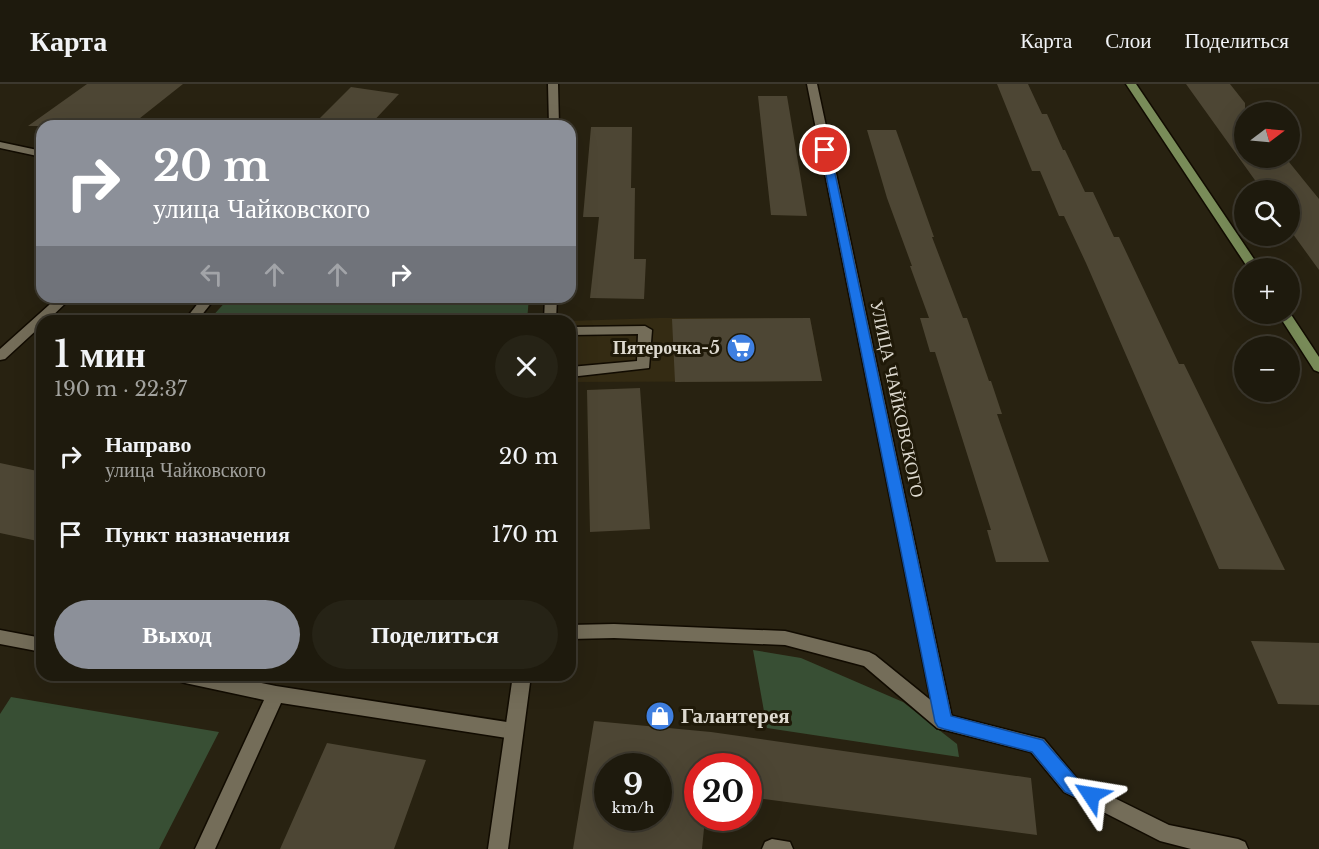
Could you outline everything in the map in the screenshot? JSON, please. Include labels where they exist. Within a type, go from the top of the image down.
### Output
[{"type":"main road","points":[[1131,84],[1247,258]]},
{"type":"main road","points":[[1291,324],[1319,367]]},
{"type":"street","points":[[553,84],[554,120]]},
{"type":"street","name":"УЛИЦА ЧАЙКОВСКОГО","points":[[812,84],[944,722]]},
{"type":"street","points":[[0,145],[36,153]]},
{"type":"street","points":[[46,315],[59,303]]},
{"type":"street","points":[[195,315],[205,303]]},
{"type":"street","points":[[0,356],[36,324]]},
{"type":"street","points":[[576,331],[645,330],[644,365],[576,371]]},
{"type":"street","points":[[576,632],[615,631],[785,638],[869,660],[944,722],[1037,745],[1071,786],[1168,842],[1238,849]]},
{"type":"street","points":[[0,637],[36,644]]},
{"type":"street","points":[[214,681],[276,694],[514,731]]},
{"type":"street","points":[[498,849],[521,681]]},
{"type":"street","points":[[205,849],[276,694]]},
{"type":"street","points":[[772,849],[783,849]]},
{"type":"shaded area","points":[[659,318],[810,318],[822,381],[576,382],[576,321]]},
{"type":"green space","points":[[224,303],[528,303],[528,315],[214,315]]},
{"type":"green space","points":[[753,650],[801,658],[903,702],[957,744],[959,757],[767,728]]},
{"type":"green space","points":[[11,697],[219,732],[159,849],[0,849],[0,714]]},
{"type":"building","points":[[87,84],[183,84],[138,120],[36,120]]},
{"type":"building","points":[[997,84],[1028,84],[1042,114],[1047,114],[1085,192],[1093,192],[1114,237],[1119,237],[1179,364],[1184,364],[1285,570],[1219,569],[1086,263],[1064,216],[1059,216],[1040,171],[1032,171]]},
{"type":"building","points":[[1186,84],[1230,84],[1244,102],[1234,102],[1234,151]]},
{"type":"building","points":[[351,87],[399,94],[375,120],[318,120]]},
{"type":"building","points":[[758,96],[787,96],[807,216],[771,215]]},
{"type":"building","points":[[36,120],[36,126],[28,126]]},
{"type":"building","points":[[591,127],[632,127],[631,188],[635,188],[634,259],[646,259],[644,299],[590,298],[599,217],[583,217]]},
{"type":"building","points":[[867,130],[896,130],[934,237],[932,237],[963,318],[967,318],[989,381],[991,381],[1002,414],[997,414],[1049,562],[996,562],[987,530],[991,530],[935,352],[930,352],[920,318],[929,318],[887,198]]},
{"type":"building","points":[[1246,168],[1294,168],[1319,199],[1319,270],[1300,244],[1300,180],[1255,180]]},
{"type":"building","points":[[810,318],[822,381],[675,382],[672,319]]},
{"type":"building","points":[[640,388],[650,529],[590,532],[587,390]]},
{"type":"building","points":[[0,463],[36,471],[36,541],[0,533]]},
{"type":"building","points":[[1251,641],[1319,643],[1319,705],[1278,704]]},
{"type":"building","points":[[594,721],[711,732],[1031,778],[1037,835],[762,799],[762,753],[684,753],[684,831],[704,831],[702,849],[573,849]]},
{"type":"building","points":[[327,743],[426,760],[394,849],[280,849]]},
{"type":"place","name":"Пятерочка-5","points":[[741,348]]},
{"type":"place","name":"Галантерея","points":[[660,716]]},
{"type":"route","points":[[825,150],[944,722],[1037,745],[1071,786],[1091,795]]}]
